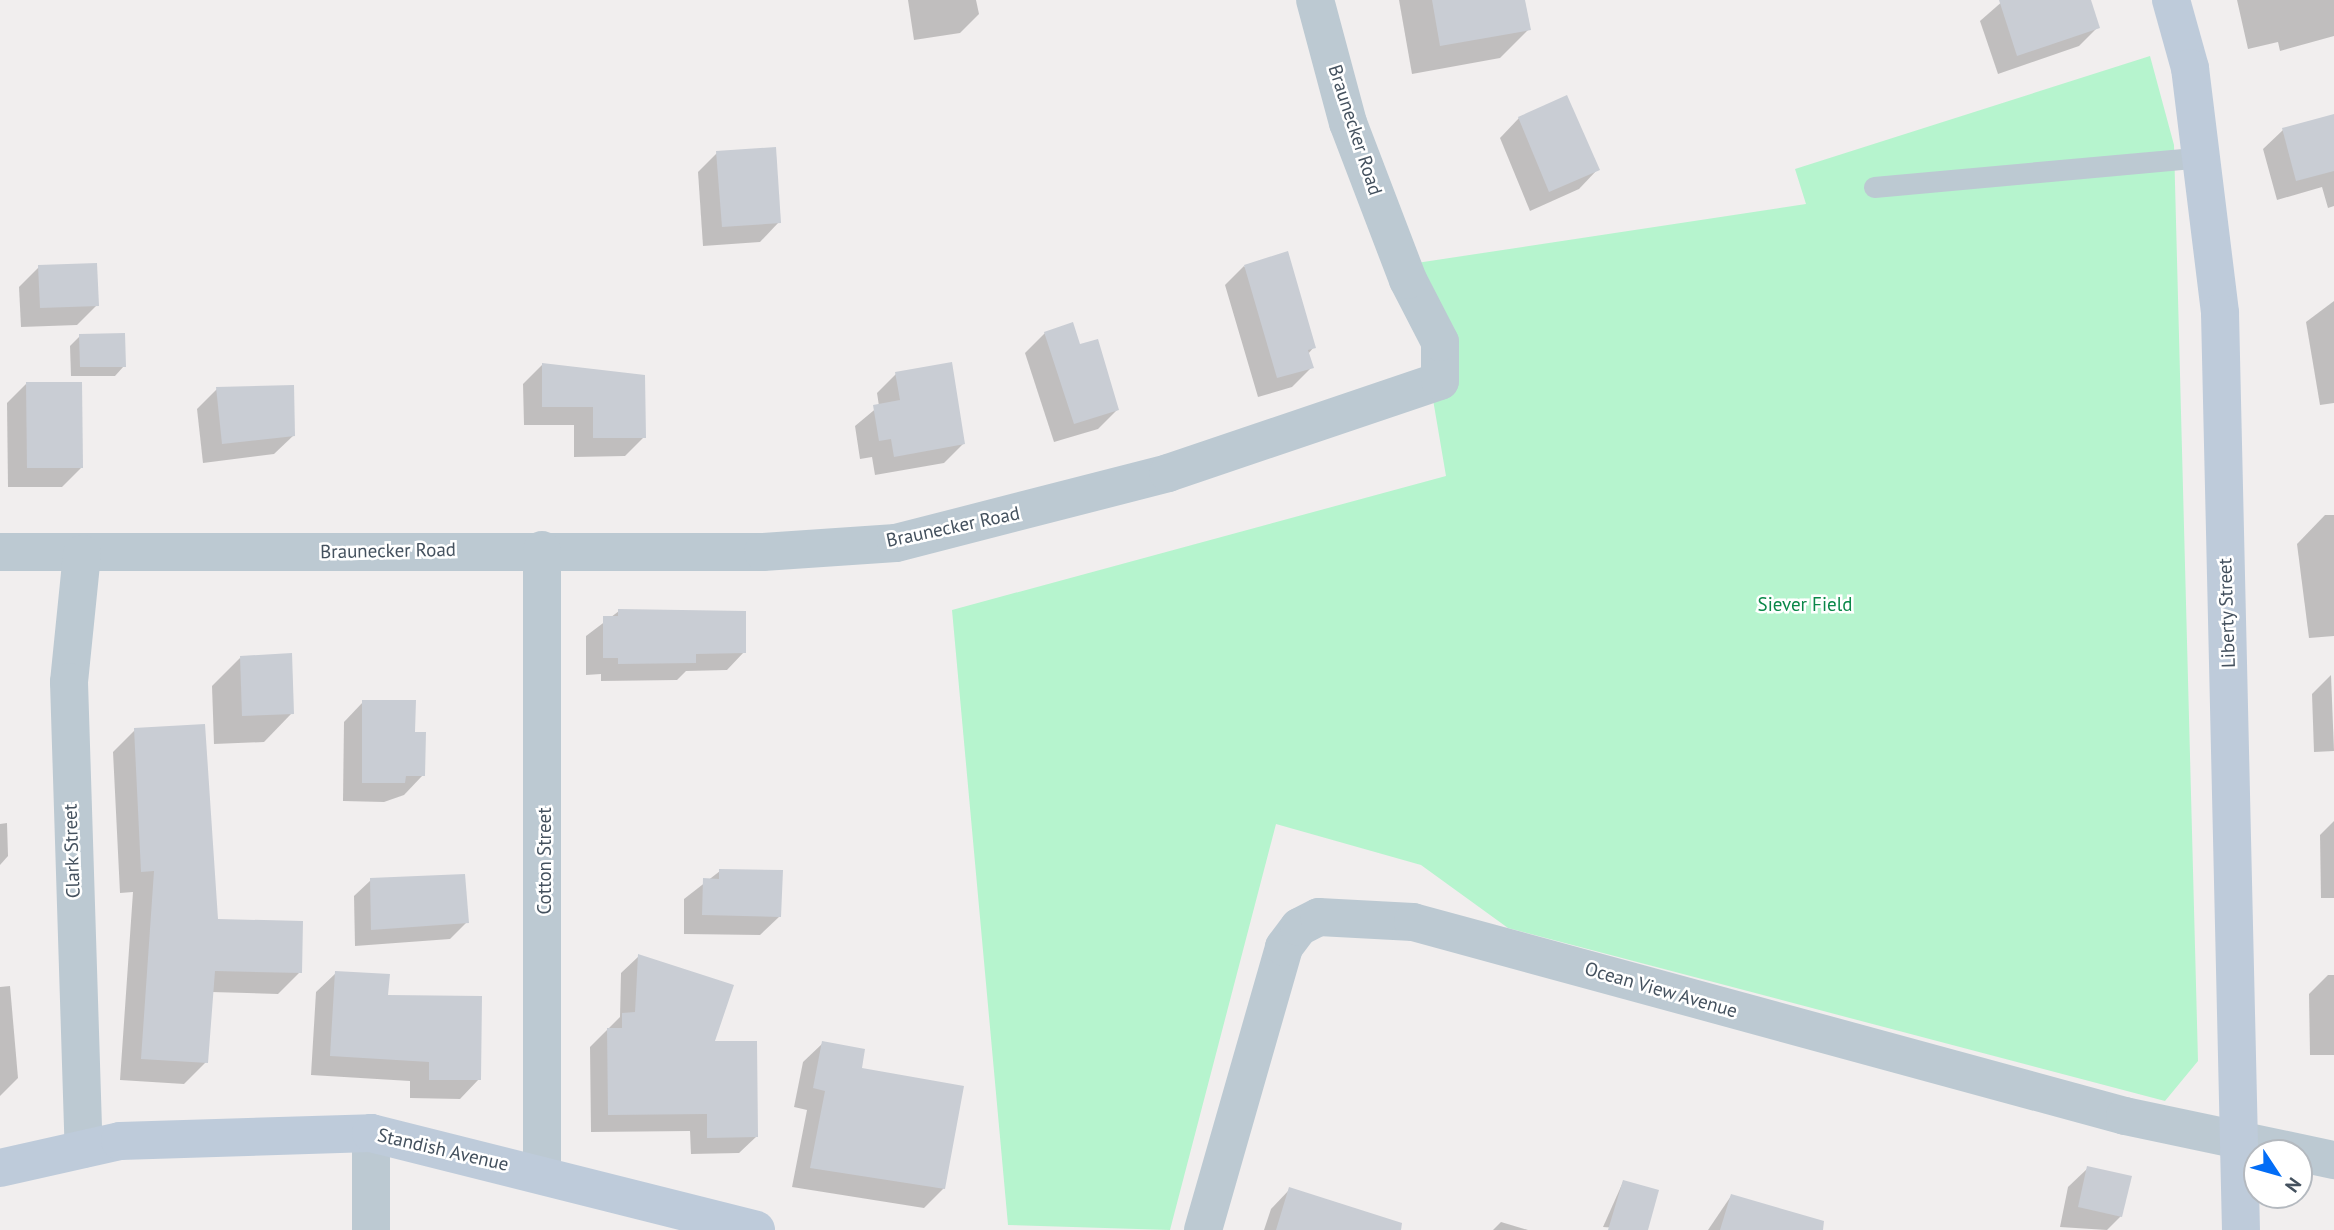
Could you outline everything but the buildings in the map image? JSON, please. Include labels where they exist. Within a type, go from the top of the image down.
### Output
[{"type":"street","name":"Braunecker Road","points":[[0,552],[763,552],[897,542],[1168,472],[1440,381],[1440,341],[1408,280],[1348,123],[1315,0]]},
{"type":"street","name":"Liberty Street","points":[[2171,0],[2190,68],[2220,313],[2241,1230]]},
{"type":"street","name":"Cotton Street","points":[[542,550],[542,1172]]},
{"type":"street","name":"Clark Street","points":[[82,554],[69,682],[84,1149]]},
{"type":"street","name":"Ocean View Avenue","points":[[1203,1230],[1284,947],[1299,927],[1319,917],[1413,922],[1914,1061],[2334,1160]]},
{"type":"street","name":"Standish Avenue","points":[[0,1168],[84,1149],[258,1133],[371,1133],[542,1172],[756,1230]]},
{"type":"street","points":[[371,1133],[371,1230]]},
{"type":"lane","points":[[1874,187],[2203,157]]},
{"type":"green space","name":"Siever Field","points":[[2150,56],[2174,145],[2198,1061],[2165,1101],[1508,928],[1421,865],[1276,824],[1170,1230],[1008,1225],[952,610],[1446,476],[1410,264],[1806,204],[1795,169]]}]
